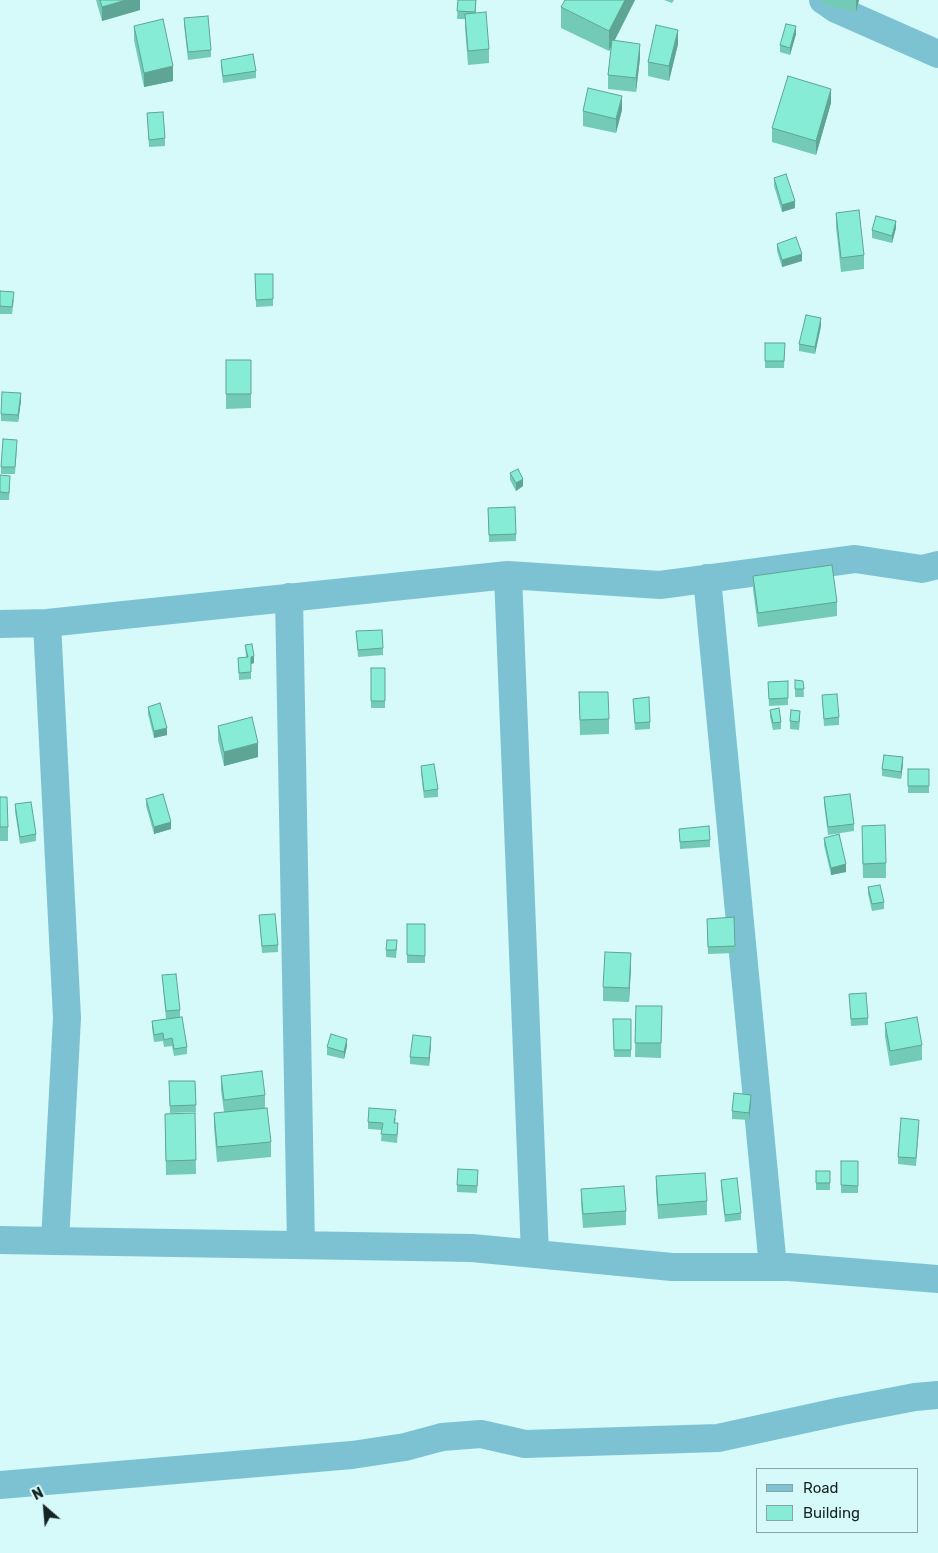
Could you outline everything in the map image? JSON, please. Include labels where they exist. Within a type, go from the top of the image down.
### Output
[{"type":"street","points":[[822,0],[836,9],[938,54]]},
{"type":"street","points":[[0,624],[47,623],[508,575],[660,585],[855,559],[922,569],[938,565]]},
{"type":"street","points":[[508,575],[535,1254]]},
{"type":"street","points":[[707,578],[773,1267]]},
{"type":"street","points":[[289,597],[301,1245]]},
{"type":"street","points":[[47,623],[68,1018],[55,1241]]},
{"type":"street","points":[[0,1240],[472,1248],[672,1267],[789,1267],[938,1279]]},
{"type":"street","points":[[0,1485],[352,1455],[405,1447],[442,1437],[481,1434],[525,1444],[718,1438],[842,1411],[915,1397],[938,1395]]},
{"type":"building","points":[[100,0],[126,0],[102,7]]},
{"type":"building","points":[[458,0],[476,0],[475,12],[457,11]]},
{"type":"building","points":[[565,0],[625,0],[609,31],[561,7]]},
{"type":"building","points":[[486,12],[489,49],[468,51],[465,14]]},
{"type":"building","points":[[208,16],[211,50],[188,52],[184,18]]},
{"type":"building","points":[[163,19],[173,66],[144,73],[134,26]]},
{"type":"building","points":[[786,24],[796,26],[790,48],[780,45]]},
{"type":"building","points":[[656,25],[678,30],[669,66],[648,62]]},
{"type":"building","points":[[612,40],[640,44],[636,78],[608,75]]},
{"type":"building","points":[[253,54],[256,71],[223,76],[221,60]]},
{"type":"building","points":[[788,76],[831,89],[816,141],[772,128]]},
{"type":"building","points":[[588,88],[622,96],[616,119],[583,111]]},
{"type":"building","points":[[163,112],[165,138],[149,140],[147,113]]},
{"type":"building","points":[[786,174],[795,201],[782,205],[774,178]]},
{"type":"building","points":[[859,210],[864,255],[841,258],[836,213]]},
{"type":"building","points":[[876,216],[896,221],[892,236],[872,230]]},
{"type":"building","points":[[796,237],[802,254],[782,260],[777,244]]},
{"type":"building","points":[[255,274],[273,274],[273,299],[256,300]]},
{"type":"building","points":[[0,291],[14,292],[12,307],[0,306]]},
{"type":"building","points":[[806,315],[821,318],[815,347],[799,344]]},
{"type":"building","points":[[765,343],[785,343],[784,361],[765,361]]},
{"type":"building","points":[[226,360],[251,360],[251,394],[226,394]]},
{"type":"building","points":[[2,392],[21,393],[18,415],[1,414]]},
{"type":"building","points":[[3,439],[17,440],[15,467],[1,467]]},
{"type":"building","points":[[518,469],[523,479],[516,483],[510,473]]},
{"type":"building","points":[[0,475],[10,476],[9,493],[0,492]]},
{"type":"building","points":[[515,507],[516,534],[489,535],[488,508]]},
{"type":"building","points":[[832,565],[837,602],[758,613],[753,576]]},
{"type":"building","points":[[382,630],[383,648],[358,650],[356,631]]},
{"type":"building","points":[[252,644],[254,656],[251,657],[251,672],[239,673],[238,658],[248,657],[245,645]]},
{"type":"building","points":[[371,668],[385,668],[385,701],[371,701]]},
{"type":"building","points":[[795,680],[803,681],[804,689],[795,689]]},
{"type":"building","points":[[788,681],[788,698],[769,699],[768,682]]},
{"type":"building","points":[[579,692],[608,692],[609,719],[580,720]]},
{"type":"building","points":[[837,694],[839,717],[824,719],[822,695]]},
{"type":"building","points":[[649,697],[650,722],[635,723],[633,699]]},
{"type":"building","points":[[160,703],[167,728],[154,731],[148,707]]},
{"type":"building","points":[[779,708],[781,722],[773,723],[770,710]]},
{"type":"building","points":[[791,710],[800,711],[799,722],[790,721]]},
{"type":"building","points":[[252,717],[258,743],[224,752],[218,726]]},
{"type":"building","points":[[884,755],[903,757],[901,772],[882,769]]},
{"type":"building","points":[[434,764],[438,789],[424,791],[421,766]]},
{"type":"building","points":[[908,769],[929,769],[929,786],[908,786]]},
{"type":"building","points":[[163,794],[171,822],[154,827],[146,799]]},
{"type":"building","points":[[850,794],[854,824],[828,827],[824,797]]},
{"type":"building","points":[[0,797],[7,797],[8,827],[0,827]]},
{"type":"building","points":[[31,802],[36,834],[20,837],[15,804]]},
{"type":"building","points":[[885,825],[886,863],[863,864],[862,826]]},
{"type":"building","points":[[709,826],[710,840],[680,842],[679,829]]},
{"type":"building","points":[[839,834],[846,864],[831,868],[824,838]]},
{"type":"building","points":[[880,885],[884,902],[872,904],[868,887]]},
{"type":"building","points":[[275,914],[278,945],[262,946],[259,915]]},
{"type":"building","points":[[734,917],[735,946],[708,947],[707,919]]},
{"type":"building","points":[[407,924],[425,924],[425,956],[407,955]]},
{"type":"building","points":[[387,940],[397,940],[396,950],[386,950]]},
{"type":"building","points":[[605,952],[631,953],[629,988],[603,987]]},
{"type":"building","points":[[176,974],[180,1010],[166,1011],[162,975]]},
{"type":"building","points":[[866,993],[868,1018],[851,1019],[849,994]]},
{"type":"building","points":[[636,1006],[662,1006],[661,1043],[635,1043]]},
{"type":"building","points":[[182,1017],[187,1047],[174,1049],[172,1038],[164,1040],[163,1033],[154,1035],[152,1021]]},
{"type":"building","points":[[917,1017],[922,1045],[890,1051],[885,1023]]},
{"type":"building","points":[[613,1019],[631,1019],[631,1050],[614,1050]]},
{"type":"building","points":[[331,1034],[347,1039],[344,1052],[327,1047]]},
{"type":"building","points":[[413,1035],[431,1037],[429,1058],[410,1057]]},
{"type":"building","points":[[262,1071],[265,1095],[224,1100],[221,1076]]},
{"type":"building","points":[[169,1081],[195,1081],[196,1105],[170,1106]]},
{"type":"building","points":[[734,1093],[751,1095],[749,1113],[732,1111]]},
{"type":"building","points":[[267,1108],[271,1142],[217,1147],[214,1113]]},
{"type":"building","points":[[369,1108],[396,1110],[394,1123],[398,1123],[397,1135],[381,1134],[383,1123],[368,1122]]},
{"type":"building","points":[[195,1113],[196,1160],[166,1161],[165,1114]]},
{"type":"building","points":[[901,1118],[919,1120],[916,1158],[898,1157]]},
{"type":"building","points":[[841,1161],[858,1161],[858,1186],[841,1185]]},
{"type":"building","points":[[458,1169],[478,1170],[477,1186],[457,1185]]},
{"type":"building","points":[[816,1171],[830,1171],[830,1183],[816,1183]]},
{"type":"building","points":[[705,1173],[707,1201],[658,1205],[656,1176]]},
{"type":"building","points":[[737,1178],[741,1213],[725,1215],[721,1180]]},
{"type":"building","points":[[624,1186],[626,1211],[583,1214],[581,1189]]}]
